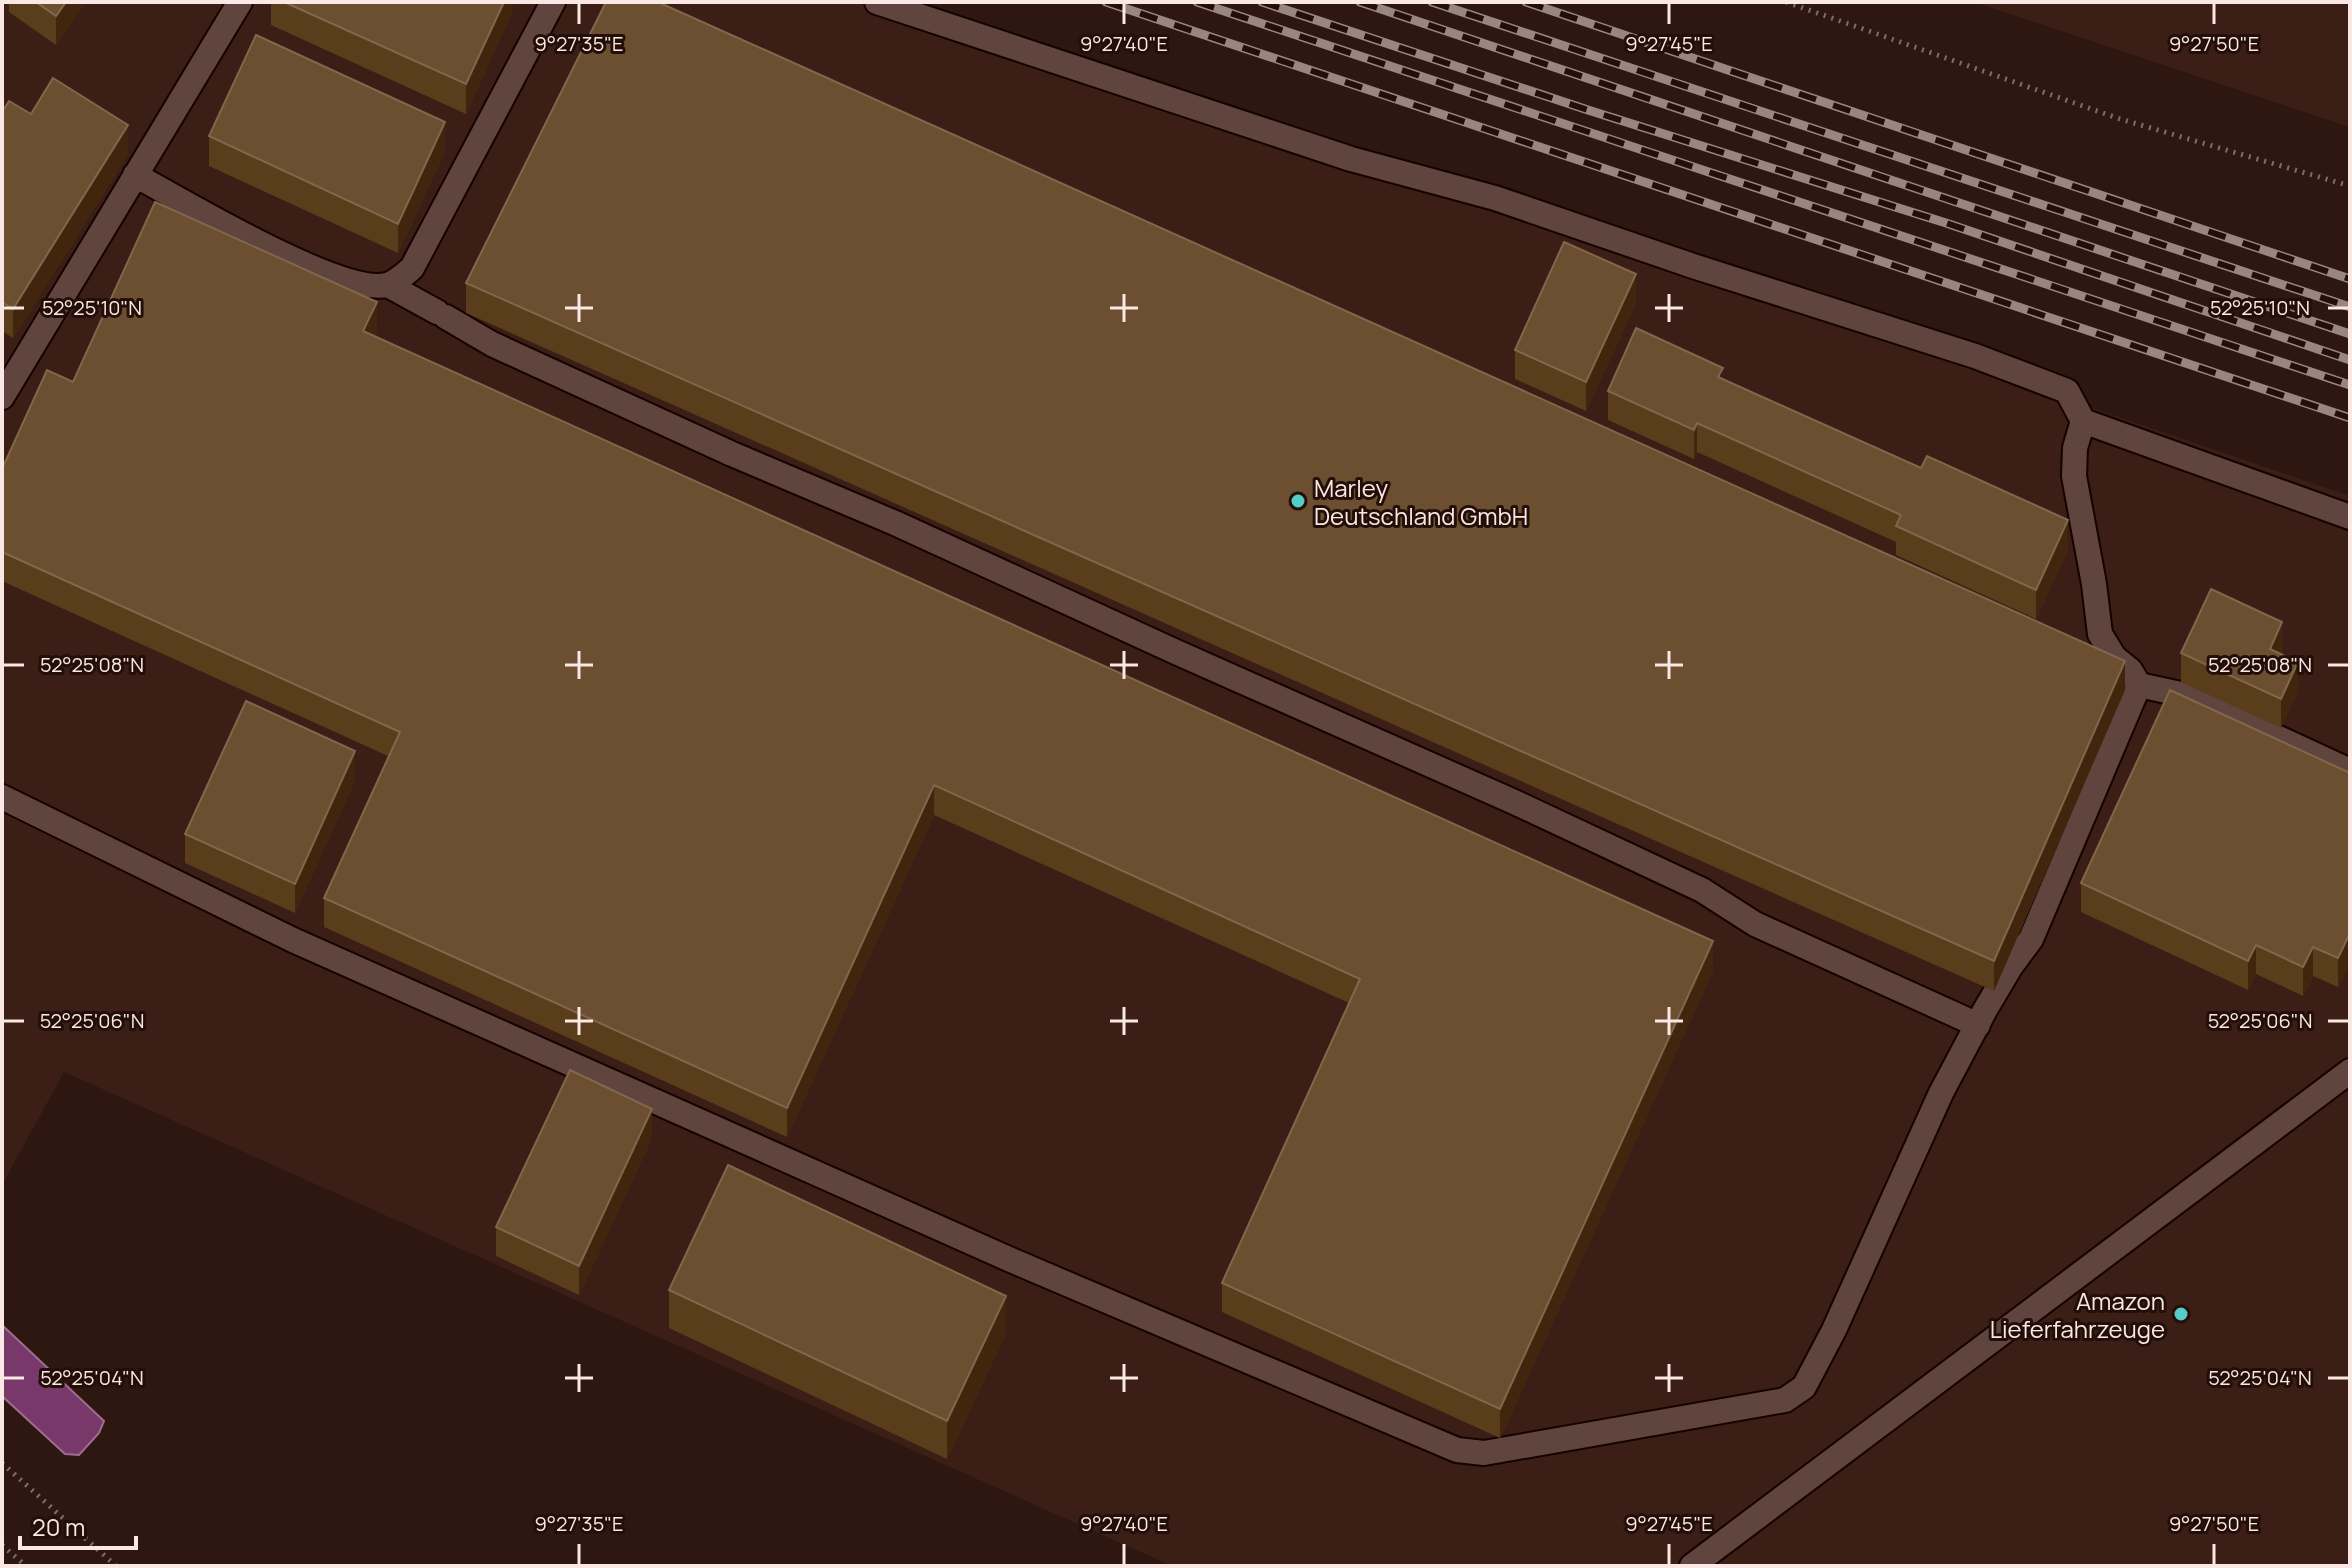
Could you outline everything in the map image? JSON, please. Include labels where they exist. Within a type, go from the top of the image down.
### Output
[{"type":"lane","points":[[2,397],[240,2]]},
{"type":"lane","points":[[388,285],[412,268],[553,2]]},
{"type":"lane","points":[[877,2],[1351,159],[1495,198],[1693,266],[1975,356],[2067,391],[2083,421],[2350,517]]},
{"type":"lane","points":[[135,175],[310,268],[363,285],[388,285],[492,344],[1512,801],[1702,890],[1755,924],[1978,1025]]},
{"type":"lane","points":[[2083,421],[2075,448],[2074,476],[2100,634],[2114,657],[2130,670],[2139,685],[2185,695],[2350,771]]},
{"type":"lane","points":[[2,797],[293,940],[1011,1260],[1457,1450],[1484,1453],[1785,1400],[1804,1387],[1834,1330],[1941,1093],[2011,966],[2031,939],[2139,685]]},
{"type":"lane","points":[[1692,1566],[2350,1071]]},
{"type":"path","points":[[1786,2],[2120,119],[2350,186]]},
{"type":"path","points":[[2,1463],[116,1566]]},
{"type":"path","points":[[2,1545],[26,1566]]},
{"type":"shaded area","points":[[2,2],[901,2],[2350,496],[2350,1566],[1172,1566],[64,1072],[2,1185]]},
{"type":"shaded area","points":[[1974,2],[2350,2],[2350,127]]},
{"type":"shaded area","points":[[2,1325],[104,1421],[99,1433],[79,1455],[65,1454],[2,1396]]},
{"type":"building","points":[[36,2],[66,2],[56,16]]},
{"type":"building","points":[[284,2],[504,2],[466,84]]},
{"type":"building","name":"Marley Deutschland GmbH","points":[[606,2],[658,2],[2125,661],[1994,961],[466,283]]},
{"type":"building","points":[[256,35],[445,122],[398,224],[209,136]]},
{"type":"building","points":[[53,78],[128,125],[13,309],[2,302],[2,112],[9,101],[31,114]]},
{"type":"building","points":[[155,202],[377,302],[363,331],[1713,941],[1500,1409],[1222,1283],[1360,979],[934,785],[787,1108],[324,898],[400,732],[2,552],[2,469],[47,370],[73,382]]},
{"type":"building","points":[[1564,242],[1636,274],[1586,382],[1515,350]]},
{"type":"building","points":[[1636,328],[1723,368],[1718,377],[1921,468],[1927,456],[2068,520],[2036,590],[1896,526],[1901,515],[1697,423],[1694,430],[1608,391]]},
{"type":"building","points":[[2211,589],[2282,622],[2270,649],[2298,662],[2281,699],[2181,653]]},
{"type":"building","points":[[2170,690],[2350,773],[2350,933],[2338,958],[2313,947],[2303,967],[2256,945],[2248,961],[2081,883]]},
{"type":"building","points":[[246,701],[355,751],[295,884],[185,834]]},
{"type":"building","points":[[570,1070],[652,1109],[579,1266],[496,1227]]},
{"type":"building","points":[[728,1165],[1006,1296],[947,1421],[669,1290]]},
{"type":"railway","points":[[1106,2],[2350,418]]},
{"type":"railway","points":[[1197,2],[2350,385]]},
{"type":"railway","points":[[1262,2],[1588,110],[1946,223],[2350,360]]},
{"type":"railway","points":[[1360,2],[2350,334]]},
{"type":"railway","points":[[1432,2],[2350,307]]},
{"type":"railway","points":[[1526,2],[2350,279]]},
{"type":"place","name":"Marley Deutschland GmbH","points":[[1298,501]]},
{"type":"place","name":"Amazon Lieferfahrzeuge","points":[[2181,1314]]}]
